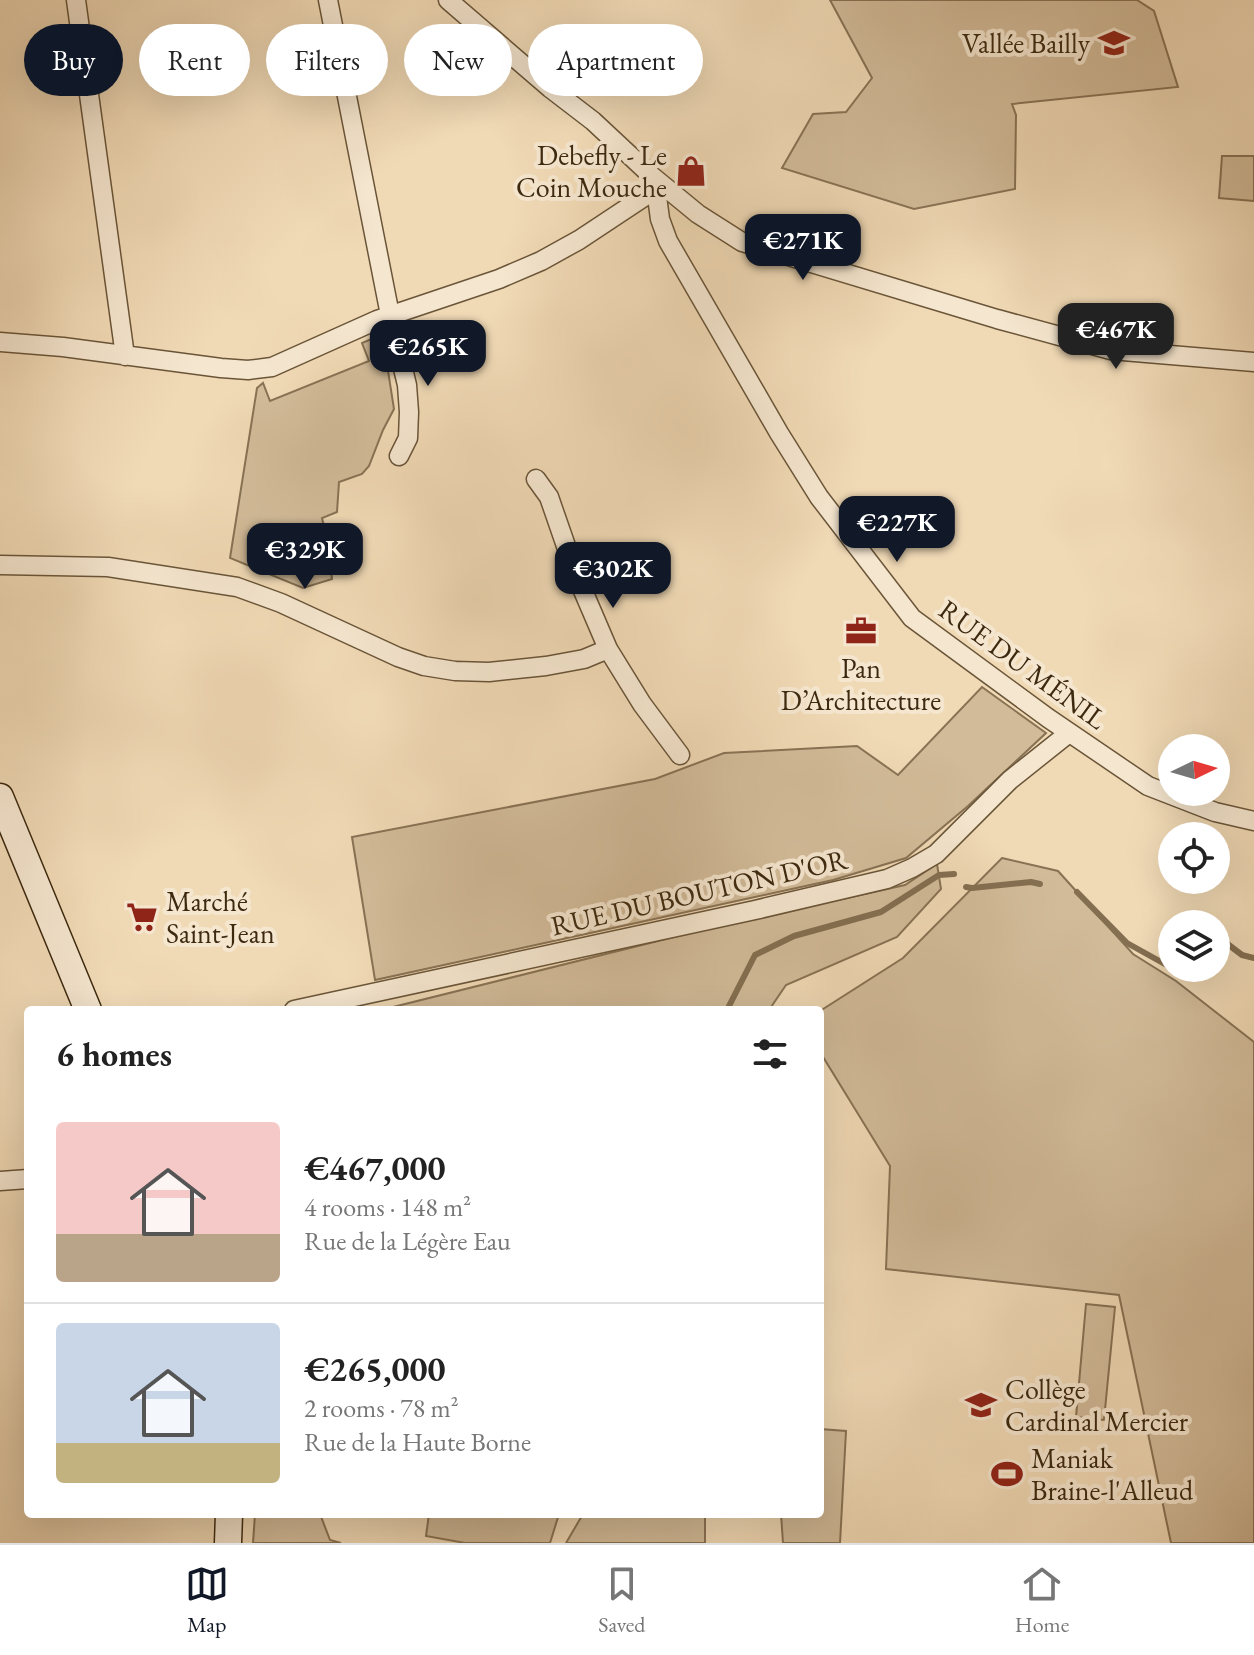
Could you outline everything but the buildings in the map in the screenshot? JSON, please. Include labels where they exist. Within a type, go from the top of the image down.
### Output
[{"type":"main road","points":[[0,797],[86,1006]]},
{"type":"main road","points":[[228,1543],[229,1518]]},
{"type":"street","points":[[76,0],[125,356]]},
{"type":"street","points":[[328,0],[390,315],[407,385],[408,438],[399,456]]},
{"type":"street","points":[[448,0],[593,121],[654,183],[742,242],[1111,350],[1254,362]]},
{"type":"street","points":[[0,342],[221,368],[248,370],[272,367],[390,315],[499,279],[541,261],[579,240],[654,183]]},
{"type":"street","name":"RUE DU MÉNIL","points":[[654,183],[660,219],[668,241],[779,433],[819,497],[912,618],[1069,733],[1148,786],[1215,812],[1254,821]]},
{"type":"street","points":[[536,479],[549,497],[575,572],[608,649],[642,704],[680,755]]},
{"type":"street","points":[[0,565],[108,567],[237,587],[295,609],[398,657],[424,666],[455,671],[489,672],[546,666],[584,659],[608,649]]},
{"type":"street","name":"RUE DU BOUTON D'OR","points":[[312,1006],[887,879],[936,854],[1010,780],[1069,733]]},
{"type":"street","points":[[0,1181],[24,1179]]},
{"type":"shaded area","points":[[830,0],[1137,0],[1154,11],[1178,87],[1012,104],[1016,115],[1015,189],[914,209],[782,168],[813,114],[846,112],[872,78]]},
{"type":"shaded area","points":[[1222,156],[1254,156],[1254,201],[1219,198]]},
{"type":"shaded area","points":[[376,337],[386,358],[394,409],[369,466],[362,474],[339,482],[337,512],[322,518],[332,579],[303,588],[230,558],[257,388],[263,383],[270,401],[369,361],[362,343]]},
{"type":"shaded area","points":[[982,687],[1046,733],[968,806],[906,858],[833,880],[375,980],[352,837],[655,779],[724,753],[857,746],[898,775]]},
{"type":"shaded area","points":[[1002,858],[1058,871],[1133,954],[1158,970],[1158,982],[1177,982],[1254,1042],[1254,1543],[1171,1543],[1119,1295],[886,1269],[890,1166],[824,1059],[824,1008],[903,958]]},
{"type":"shaded area","points":[[937,864],[941,889],[897,937],[786,985],[772,1006],[397,1006],[702,930],[905,885]]},
{"type":"shaded area","points":[[1086,1304],[1115,1307],[1104,1420],[1076,1417]]},
{"type":"shaded area","points":[[824,1429],[846,1431],[840,1543],[783,1543],[781,1518],[824,1518]]},
{"type":"shaded area","points":[[255,1518],[322,1518],[330,1540],[341,1543],[253,1543]]},
{"type":"shaded area","points":[[428,1518],[558,1518],[550,1543],[465,1543],[426,1536]]},
{"type":"shaded area","points":[[581,1518],[705,1518],[705,1543],[566,1543]]},
{"type":"waterway","points":[[729,1006],[755,955],[794,936],[881,912],[939,875],[954,874]]},
{"type":"waterway","points":[[966,887],[1040,884]]},
{"type":"waterway","points":[[1077,892],[1127,943],[1158,960]]},
{"type":"waterway","points":[[1230,946],[1242,955],[1254,958]]},
{"type":"place","name":"Vallée Bailly","points":[[1114,43]]},
{"type":"place","name":"Debefly - Le Coin Mouche","points":[[691,171]]},
{"type":"place","name":"Pan D’Architecture","points":[[861,631]]},
{"type":"place","name":"Marché Saint-Jean","points":[[142,917]]},
{"type":"place","name":"Collège Cardinal Mercier","points":[[981,1405]]},
{"type":"place","name":"Maniak Braine-l'Alleud","points":[[1007,1474]]}]
